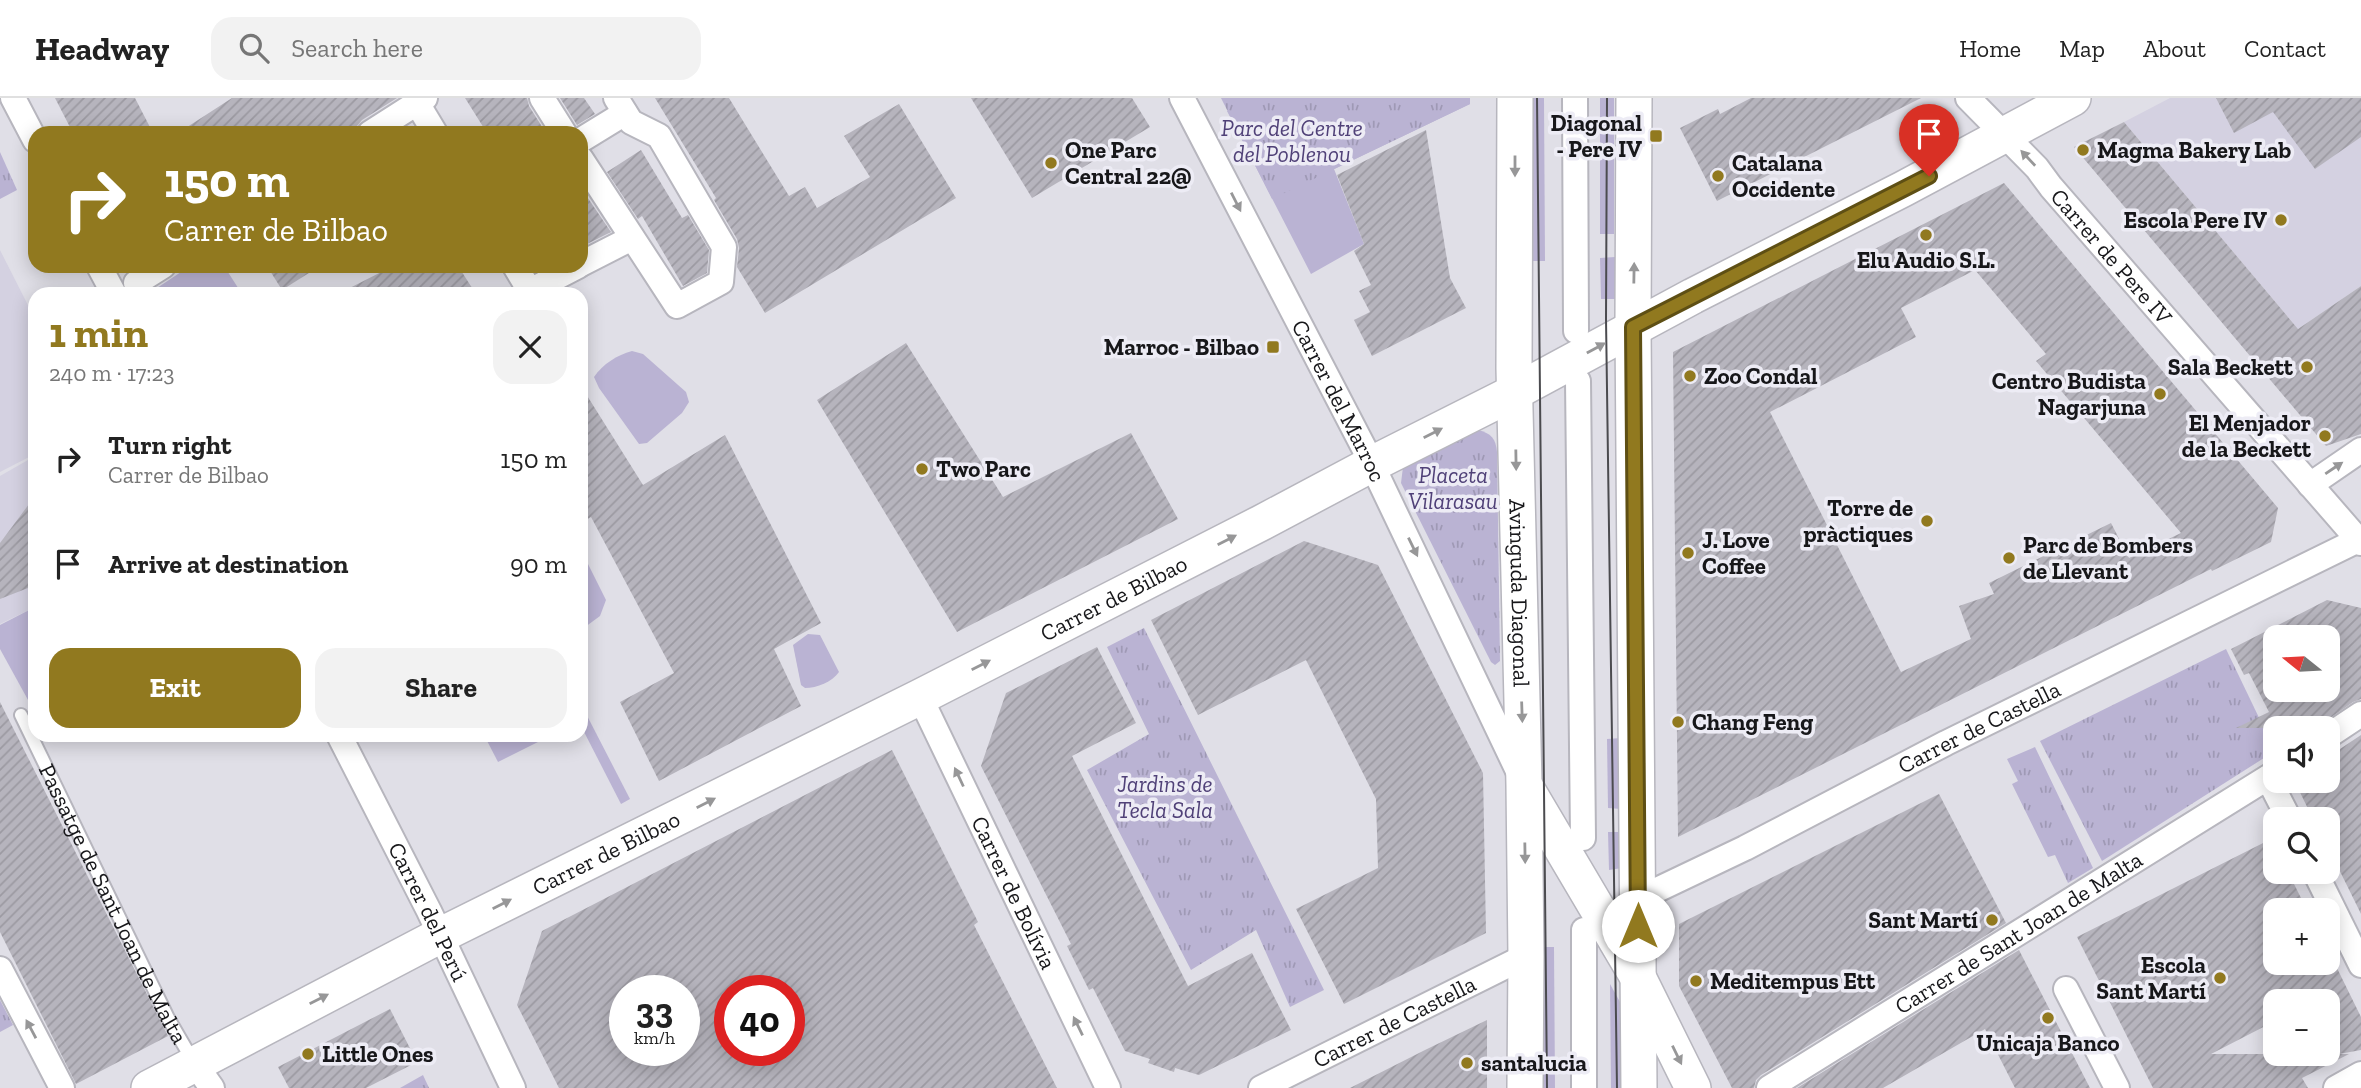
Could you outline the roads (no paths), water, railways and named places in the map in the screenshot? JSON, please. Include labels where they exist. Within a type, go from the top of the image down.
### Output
[{"type":"street","points":[[13,98],[28,127]]},
{"type":"street","points":[[542,98],[560,126]]},
{"type":"street","name":"Carrer del Marroc","points":[[1182,98],[1372,464],[1524,785]]},
{"type":"street","name":"Avinguda Diagonal","points":[[1515,98],[1515,392],[1524,785],[1525,1088]]},
{"type":"street","points":[[1575,98],[1576,331]]},
{"type":"street","points":[[1584,1088],[1613,911],[1633,327],[1634,98]]},
{"type":"street","name":"Carrer de Pere IV","points":[[1968,98],[2038,169],[2360,542]]},
{"type":"street","name":"Carrer de Bilbao","points":[[149,1088],[204,1076],[441,934],[920,697],[1261,523],[2073,98]]},
{"type":"street","points":[[381,126],[421,101],[432,126]]},
{"type":"street","points":[[588,134],[621,106],[631,122],[659,136],[724,247],[721,282],[677,306],[588,170]]},
{"type":"street","points":[[588,260],[632,237]]},
{"type":"street","points":[[107,273],[123,287]]},
{"type":"street","points":[[128,287],[151,273]]},
{"type":"street","points":[[538,287],[564,273]]},
{"type":"street","points":[[1578,381],[1583,838]]},
{"type":"street","points":[[2310,485],[2360,450]]},
{"type":"street","name":"Carrer de Castella","points":[[1613,911],[1745,848],[1946,743],[2360,542]]},
{"type":"street","name":"Carrer de Bolívia","points":[[920,697],[1108,1088]]},
{"type":"street","points":[[2340,728],[2361,714]]},
{"type":"street","name":"Carrer del Perú","points":[[343,742],[441,934],[513,1088]]},
{"type":"street","name":"Carrer de Sant Joan de Malta","points":[[1769,1088],[2263,782]]},
{"type":"street","points":[[1524,785],[1613,911],[1639,979],[1693,1088]]},
{"type":"street","points":[[2321,884],[2361,965]]},
{"type":"street","name":"Carrer de Castella","points":[[1261,1088],[1526,956]]},
{"type":"street","points":[[0,969],[62,1088]]},
{"type":"street","points":[[1639,979],[1639,1088]]},
{"type":"street","points":[[2066,989],[2118,1088]]},
{"type":"street","points":[[2336,1088],[2361,1074]]},
{"type":"lane","name":"Passatge de Sant Joan de Malta","points":[[21,715],[28,729]]},
{"type":"lane","name":"Passatge de Sant Joan de Malta","points":[[34,742],[168,1018],[204,1076]]},
{"type":"tram line","points":[[1537,98],[1547,1088]]},
{"type":"tram line","points":[[1607,98],[1606,319],[1617,1088]]},
{"type":"place","name":"Diagonal - Pere IV","points":[[1656,136]]},
{"type":"place","name":"Magma Bakery Lab","points":[[2083,150]]},
{"type":"place","name":"One Parc Central 22@","points":[[1051,163]]},
{"type":"place","name":"Catalana Occidente","points":[[1718,176]]},
{"type":"place","name":"Escola Pere IV","points":[[2281,220]]},
{"type":"place","name":"Elu Audio S.L.","points":[[1926,235]]},
{"type":"place","name":"Marroc - Bilbao","points":[[1273,347]]},
{"type":"place","name":"Sala Beckett","points":[[2307,367]]},
{"type":"place","name":"Zoo Condal","points":[[1690,376]]},
{"type":"place","name":"Centro Budista Nagarjuna","points":[[2160,394]]},
{"type":"place","name":"El Menjador de la Beckett","points":[[2325,436]]},
{"type":"place","name":"Two Parc","points":[[922,469]]},
{"type":"place","name":"Torre de pràctiques","points":[[1927,521]]},
{"type":"place","name":"J. Love Coffee","points":[[1688,553]]},
{"type":"place","name":"Parc de Bombers de Llevant","points":[[2009,558]]},
{"type":"place","name":"Chang Feng","points":[[1678,722]]},
{"type":"place","name":"Sant Martí","points":[[1992,920]]},
{"type":"place","name":"Escola Sant Martí","points":[[2220,978]]},
{"type":"place","name":"Meditempus Ett","points":[[1696,981]]},
{"type":"place","name":"Unicaja Banco","points":[[2048,1018]]},
{"type":"place","name":"Little Ones","points":[[308,1054]]},
{"type":"place","name":"santalucia","points":[[1467,1063]]},
{"type":"park label","name":"Parc del Centre del Poblenou","points":[[1292,141]]},
{"type":"park label","name":"Placeta Vilarasau","points":[[1453,488]]},
{"type":"park label","name":"Jardins de Tecla Sala","points":[[1165,797]]}]
